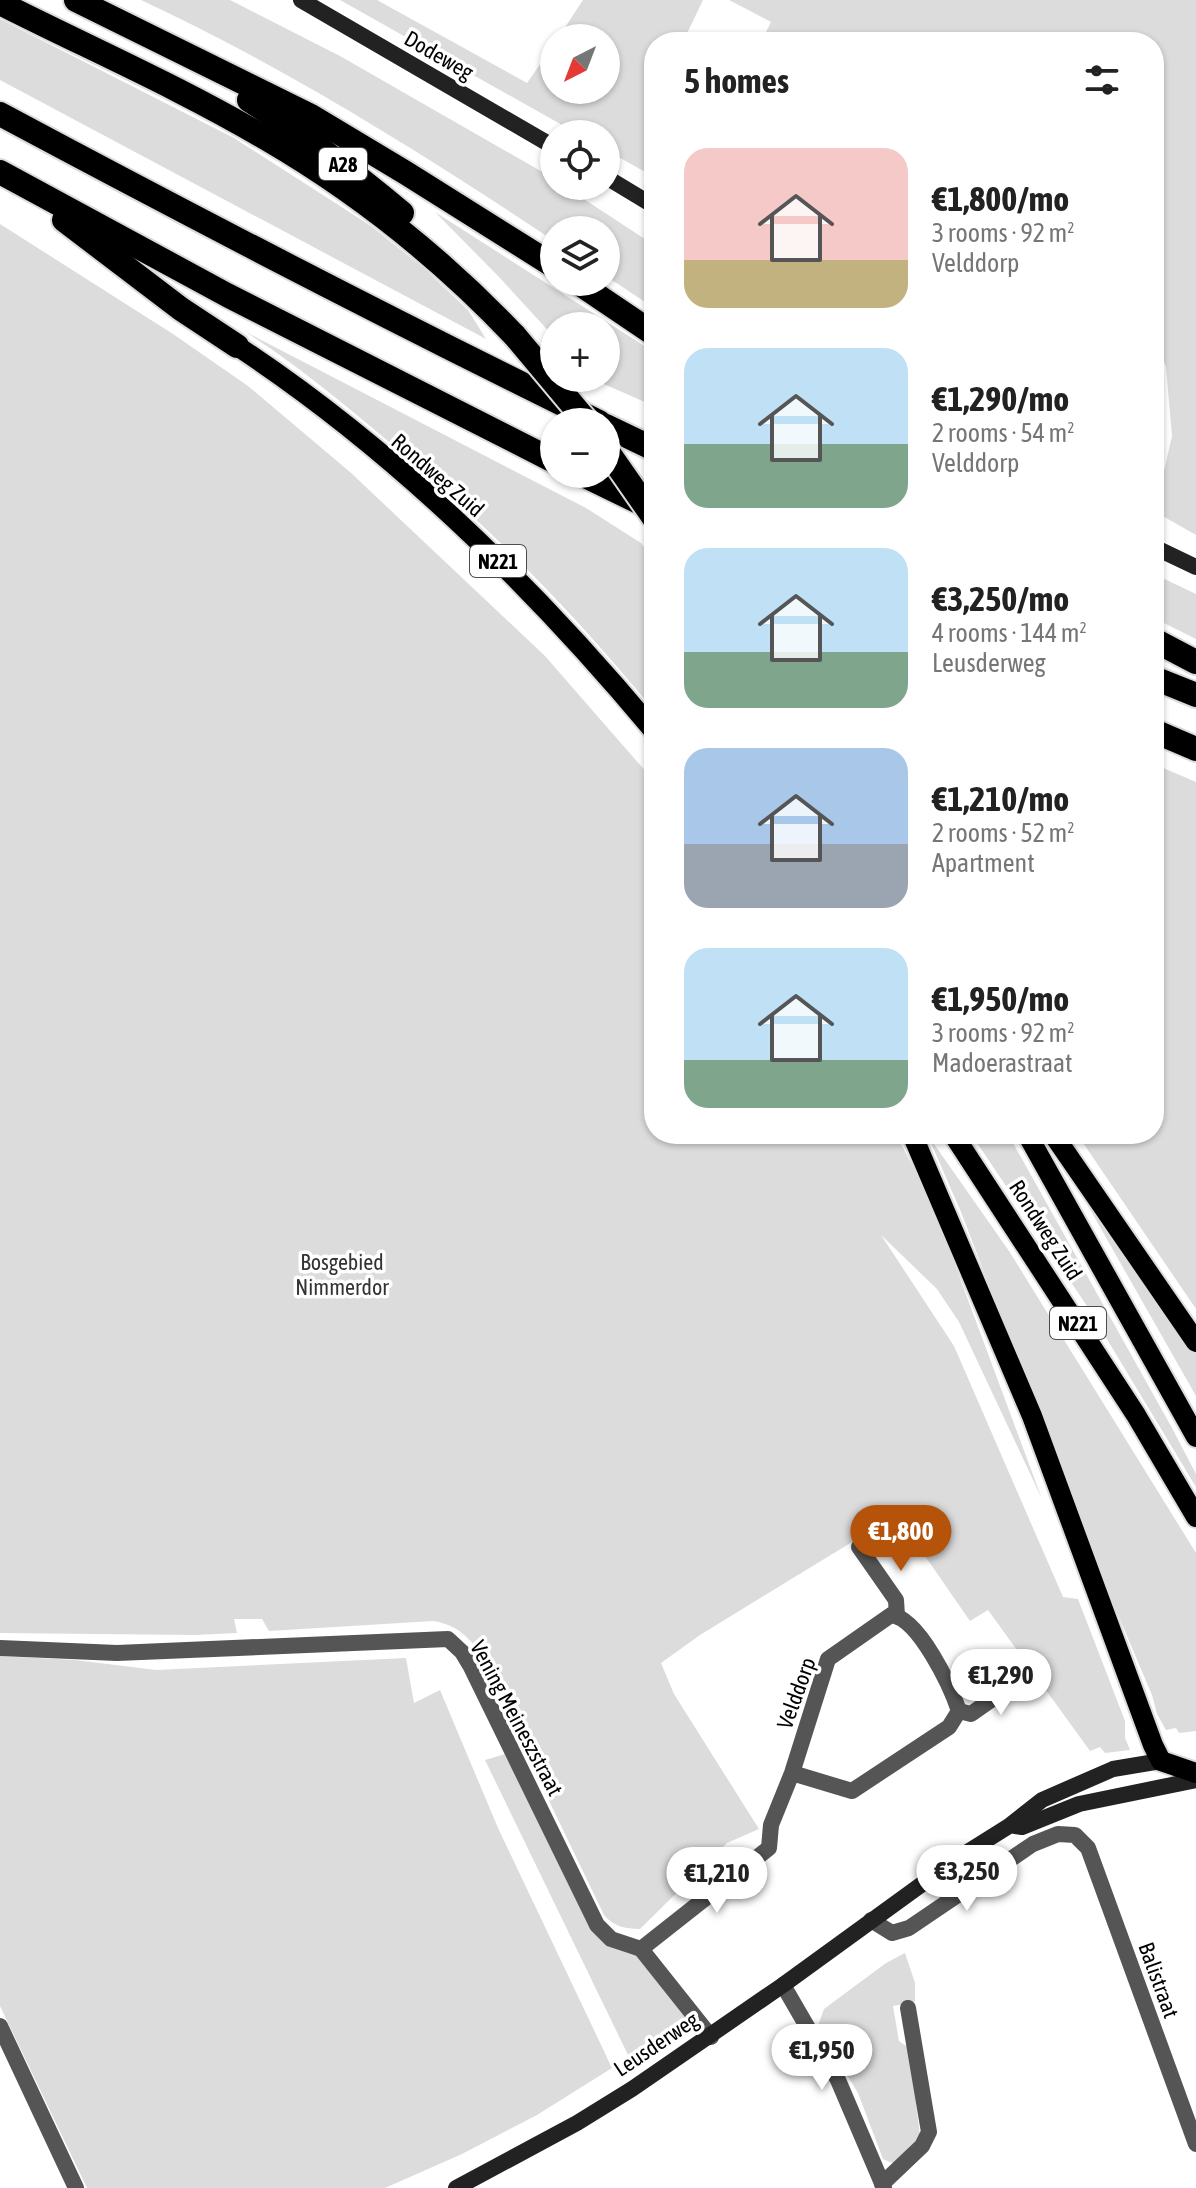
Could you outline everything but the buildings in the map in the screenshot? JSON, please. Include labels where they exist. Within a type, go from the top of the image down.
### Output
[{"type":"highway","name":"A28","points":[[76,0],[311,116],[540,257]]},
{"type":"highway","name":"A28","points":[[0,3],[195,100],[268,139],[328,178],[434,258],[515,336],[575,408]]},
{"type":"highway","name":"A28","points":[[138,30],[300,132],[354,172],[492,295],[515,336]]},
{"type":"highway","points":[[0,114],[411,330],[570,408]]},
{"type":"highway","points":[[0,172],[181,309],[237,346]]},
{"type":"highway","points":[[0,172],[227,295],[540,454]]},
{"type":"highway","points":[[598,296],[644,327]]},
{"type":"highway","points":[[620,433],[644,444]]},
{"type":"highway","points":[[620,469],[644,504]]},
{"type":"highway","points":[[610,488],[644,504]]},
{"type":"highway","points":[[1164,645],[1196,662]]},
{"type":"highway","points":[[1164,682],[1196,695]]},
{"type":"highway","points":[[1164,735],[1196,749]]},
{"type":"main road","name":"Rondweg Zuid","points":[[237,346],[325,410],[440,506],[558,621],[644,720]]},
{"type":"main road","points":[[916,1144],[1032,1416],[1140,1712],[1161,1761],[1196,1773]]},
{"type":"main road","name":"Rondweg Zuid","points":[[960,1144],[1129,1402],[1196,1517]]},
{"type":"main road","name":"Rondweg Zuid","points":[[1033,1144],[1196,1437]]},
{"type":"main road","points":[[1060,1144],[1196,1342]]},
{"type":"main road","name":"Leusderweg","points":[[1161,1761],[1196,1758]]},
{"type":"street","name":"Dodeweg","points":[[301,0],[540,139]]},
{"type":"street","points":[[620,185],[644,200]]},
{"type":"street","points":[[1164,552],[1196,567]]},
{"type":"street","points":[[859,1547],[896,1600],[897,1616],[904,1618],[916,1631],[954,1696],[959,1711]]},
{"type":"street","name":"Velddorp","points":[[641,1949],[769,1848],[771,1825],[792,1773],[828,1659],[891,1615],[897,1616]]},
{"type":"street","name":"Vening Meineszstraat","points":[[0,1648],[117,1653],[448,1639],[462,1652],[471,1667],[597,1925],[611,1939],[641,1949],[711,2037]]},
{"type":"street","points":[[959,1711],[971,1714],[1032,1671]]},
{"type":"street","points":[[792,1773],[852,1791],[949,1727],[959,1711]]},
{"type":"street","name":"Leusderweg","points":[[456,2188],[577,2123],[711,2037],[958,1858],[1009,1826],[1022,1827],[1045,1807],[1113,1769],[1161,1761]]},
{"type":"street","name":"Leusderweg","points":[[1045,1807],[1079,1804],[1196,1780]]},
{"type":"street","name":"Balistraat","points":[[871,1920],[892,1933],[909,1928],[1033,1844],[1058,1834],[1075,1835],[1088,1848],[1196,2144]]},
{"type":"street","points":[[783,1985],[838,2080],[883,2186],[922,2146],[929,2132],[908,2008]]},
{"type":"street","points":[[0,2026],[76,2188]]},
{"type":"green space","points":[[141,0],[230,0],[340,56],[540,171],[540,200],[585,200],[610,216],[540,216],[540,232],[352,113],[247,53]]},
{"type":"green space","points":[[340,0],[377,0],[527,83],[540,64],[540,104],[620,104],[620,24],[567,24],[583,0],[703,0],[688,32],[644,32],[644,171],[620,158],[620,120],[553,120]]},
{"type":"green space","points":[[729,0],[1196,0],[1196,535],[1164,517],[1164,471],[1172,436],[1164,361],[1164,32],[766,32],[771,22]]},
{"type":"green space","points":[[0,19],[234,138],[371,226],[425,269],[468,310],[486,339],[0,80]]},
{"type":"green space","points":[[435,212],[540,279],[540,296],[566,296],[591,312],[540,312],[540,322]]},
{"type":"green space","points":[[620,223],[644,238],[644,301],[620,285]]},
{"type":"green space","name":"Bosgebied Nimmerdor","points":[[0,224],[173,334],[248,386],[350,472],[545,656],[644,770],[644,1144],[901,1144],[932,1203],[1042,1499],[959,1322],[937,1289],[881,1235],[954,1346],[1063,1597],[1078,1599],[1125,1721],[1125,1738],[1130,1750],[1105,1753],[1100,1747],[1090,1751],[988,1610],[970,1621],[898,1517],[700,1635],[661,1663],[674,1694],[759,1829],[727,1843],[640,1929],[629,1928],[615,1924],[604,1915],[474,1645],[450,1626],[433,1621],[269,1631],[262,1619],[234,1619],[237,1633],[0,1633]]},
{"type":"green space","points":[[620,330],[644,346],[644,402],[620,391]]},
{"type":"green space","points":[[244,331],[540,484],[540,488],[547,488],[586,508],[641,543],[644,547],[644,699],[528,570],[460,505],[337,398]]},
{"type":"green space","points":[[1164,579],[1196,594],[1196,639],[1164,623]]},
{"type":"green space","points":[[1164,768],[1196,782],[1196,1309],[1084,1144],[1164,1144]]},
{"type":"green space","points":[[931,1144],[1009,1251],[1196,1553],[1196,1731],[1179,1733],[1176,1728],[1166,1730],[1157,1714],[1152,1695],[1088,1544],[961,1212]]},
{"type":"green space","points":[[978,1144],[1014,1144],[1172,1428],[1196,1474],[1196,1487],[1087,1306]]},
{"type":"green space","points":[[1079,1190],[1196,1355],[1196,1396]]},
{"type":"green space","points":[[0,1656],[75,1660],[156,1670],[406,1658],[414,1703],[440,1690],[498,1828],[612,2068],[537,2115],[462,2154],[385,2188],[87,2188],[0,2006]]},
{"type":"green space","points":[[505,1754],[588,1925],[640,1957],[686,2017],[629,2057],[485,1760]]},
{"type":"green space","points":[[905,1953],[915,1983],[915,2002],[893,2006],[899,2041],[909,2048],[920,2135],[910,2150],[892,2163],[883,2159],[858,2093],[818,2026],[824,2009],[886,1963]]}]
